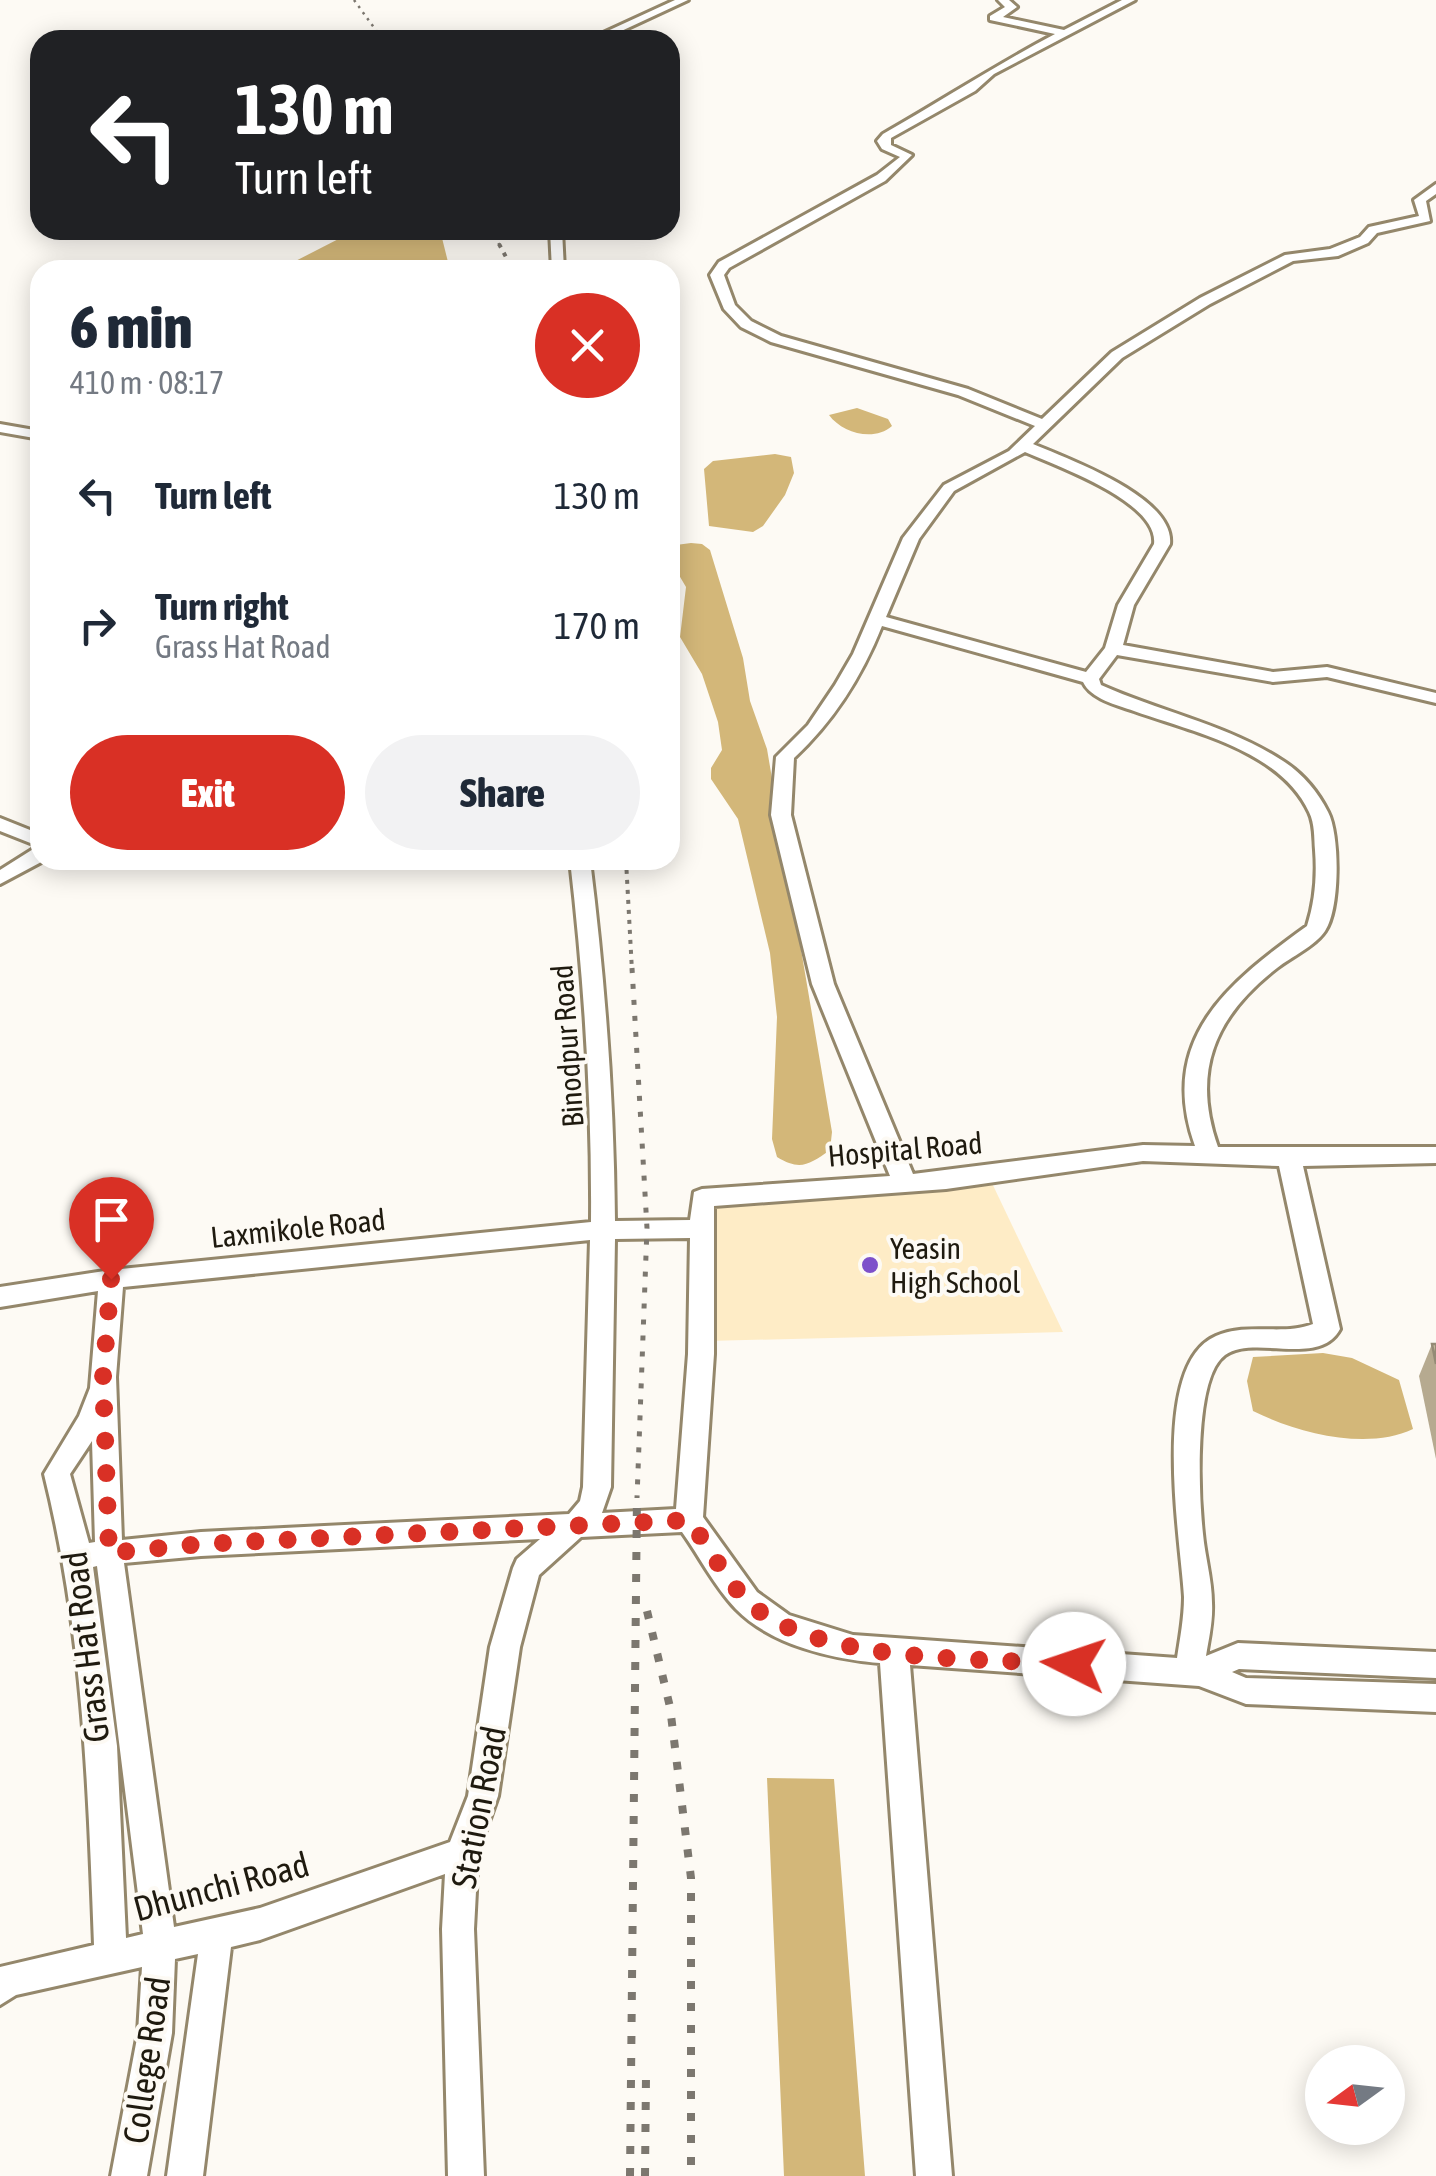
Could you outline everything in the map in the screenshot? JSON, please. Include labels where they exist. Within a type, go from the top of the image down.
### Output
[{"type":"street","points":[[616,30],[683,0]]},
{"type":"street","points":[[1003,0],[1012,7],[994,18],[1063,33]]},
{"type":"street","points":[[1044,424],[964,392],[776,339],[746,324],[729,306],[717,275],[724,265],[881,178],[906,155],[886,147],[887,136],[971,88],[990,72],[1130,0]]},
{"type":"street","points":[[905,1184],[823,984],[781,815],[785,757],[816,729],[862,654],[912,538],[949,488],[1014,454],[1117,355],[1205,301],[1290,258],[1332,252],[1364,240],[1373,230],[1426,218],[1420,200],[1436,188]]},
{"type":"street","points":[[0,428],[30,433]]},
{"type":"street","points":[[1023,445],[1110,486],[1160,526],[1162,544],[1126,605],[1113,649],[1090,678]]},
{"type":"street","points":[[876,619],[1090,678]]},
{"type":"street","points":[[1113,649],[1273,677],[1327,672],[1436,698]]},
{"type":"street","points":[[1090,678],[1094,688],[1106,694],[1217,732],[1273,764],[1302,789],[1320,816],[1328,874],[1316,929],[1230,995],[1211,1024],[1199,1060],[1194,1104],[1209,1154]]},
{"type":"street","points":[[0,824],[30,837]]},
{"type":"street","points":[[0,878],[30,858]]},
{"type":"street","name":"Binodpur Road","points":[[577,1524],[592,1506],[597,1487],[603,1230],[602,1097],[581,870]]},
{"type":"street","name":"Hospital Road","points":[[701,1229],[705,1197],[905,1184],[1142,1153],[1290,1158],[1436,1154]]},
{"type":"street","points":[[1194,1672],[1198,1608],[1188,1528],[1188,1435],[1198,1370],[1210,1352],[1232,1339],[1297,1336],[1327,1330],[1290,1158]]},
{"type":"street","points":[[701,1229],[701,1354],[689,1520],[733,1584],[757,1610],[806,1636],[894,1653],[1194,1672],[1246,1691],[1436,1698]]},
{"type":"street","name":"Laxmikole Road","points":[[0,1297],[111,1279],[603,1230],[701,1229]]},
{"type":"street","name":"Grass Hat Road","points":[[111,1279],[103,1377],[109,1553],[160,1944]]},
{"type":"street","points":[[103,1377],[94,1420],[61,1462],[57,1474],[78,1556],[102,1746],[111,1955]]},
{"type":"street","points":[[78,1556],[201,1544],[689,1520]]},
{"type":"street","name":"Station Road","points":[[466,2176],[458,1929],[462,1853],[483,1796],[505,1648],[527,1568],[577,1524]]},
{"type":"street","points":[[894,1653],[934,2176]]},
{"type":"street","points":[[1194,1672],[1238,1656],[1436,1665]]},
{"type":"street","name":"Dhunchi Road","points":[[2,1983],[260,1924],[462,1853]]},
{"type":"street","points":[[185,2176],[217,1932]]},
{"type":"street","name":"College Road","points":[[130,2176],[154,2033],[160,1944]]},
{"type":"shaded area","points":[[336,240],[442,240],[448,260],[298,260]]},
{"type":"shaded area","points":[[857,408],[888,419],[892,426],[876,434],[859,433],[842,427],[829,415]]},
{"type":"shaded area","points":[[775,454],[791,457],[794,473],[785,495],[763,526],[753,532],[709,526],[704,469],[713,461]]},
{"type":"shaded area","points":[[680,544],[702,544],[710,550],[743,658],[750,701],[767,749],[832,1132],[830,1150],[804,1164],[792,1164],[777,1157],[772,1139],[777,1017],[770,953],[738,819],[711,779],[711,768],[722,750],[718,722],[702,674],[680,637],[686,587],[680,577]]},
{"type":"shaded area","name":"Yeasin High School","points":[[990,1179],[1063,1332],[708,1341],[709,1198]]},
{"type":"shaded area","points":[[1323,1353],[1352,1358],[1399,1380],[1413,1429],[1375,1439],[1354,1439],[1311,1432],[1253,1411],[1247,1381],[1253,1357]]},
{"type":"shaded area","points":[[767,1778],[834,1779],[865,2176],[784,2176]]},
{"type":"railway","points":[[354,0],[376,30]]},
{"type":"railway","points":[[497,240],[500,246]]},
{"type":"railway","points":[[499,244],[508,260]]},
{"type":"railway","points":[[627,870],[632,971]]},
{"type":"railway","points":[[632,968],[647,1228],[637,1498]]},
{"type":"railway","points":[[630,2176],[637,1495]]},
{"type":"railway","points":[[647,1611],[670,1707],[691,1878],[691,2176]]},
{"type":"railway","points":[[645,2176],[646,2076]]},
{"type":"place","name":"Yeasin High School","points":[[870,1265]]},
{"type":"route","points":[[111,1279],[103,1377],[109,1553],[201,1544],[689,1520],[733,1584],[757,1610],[806,1636],[894,1653],[1074,1664]]}]
